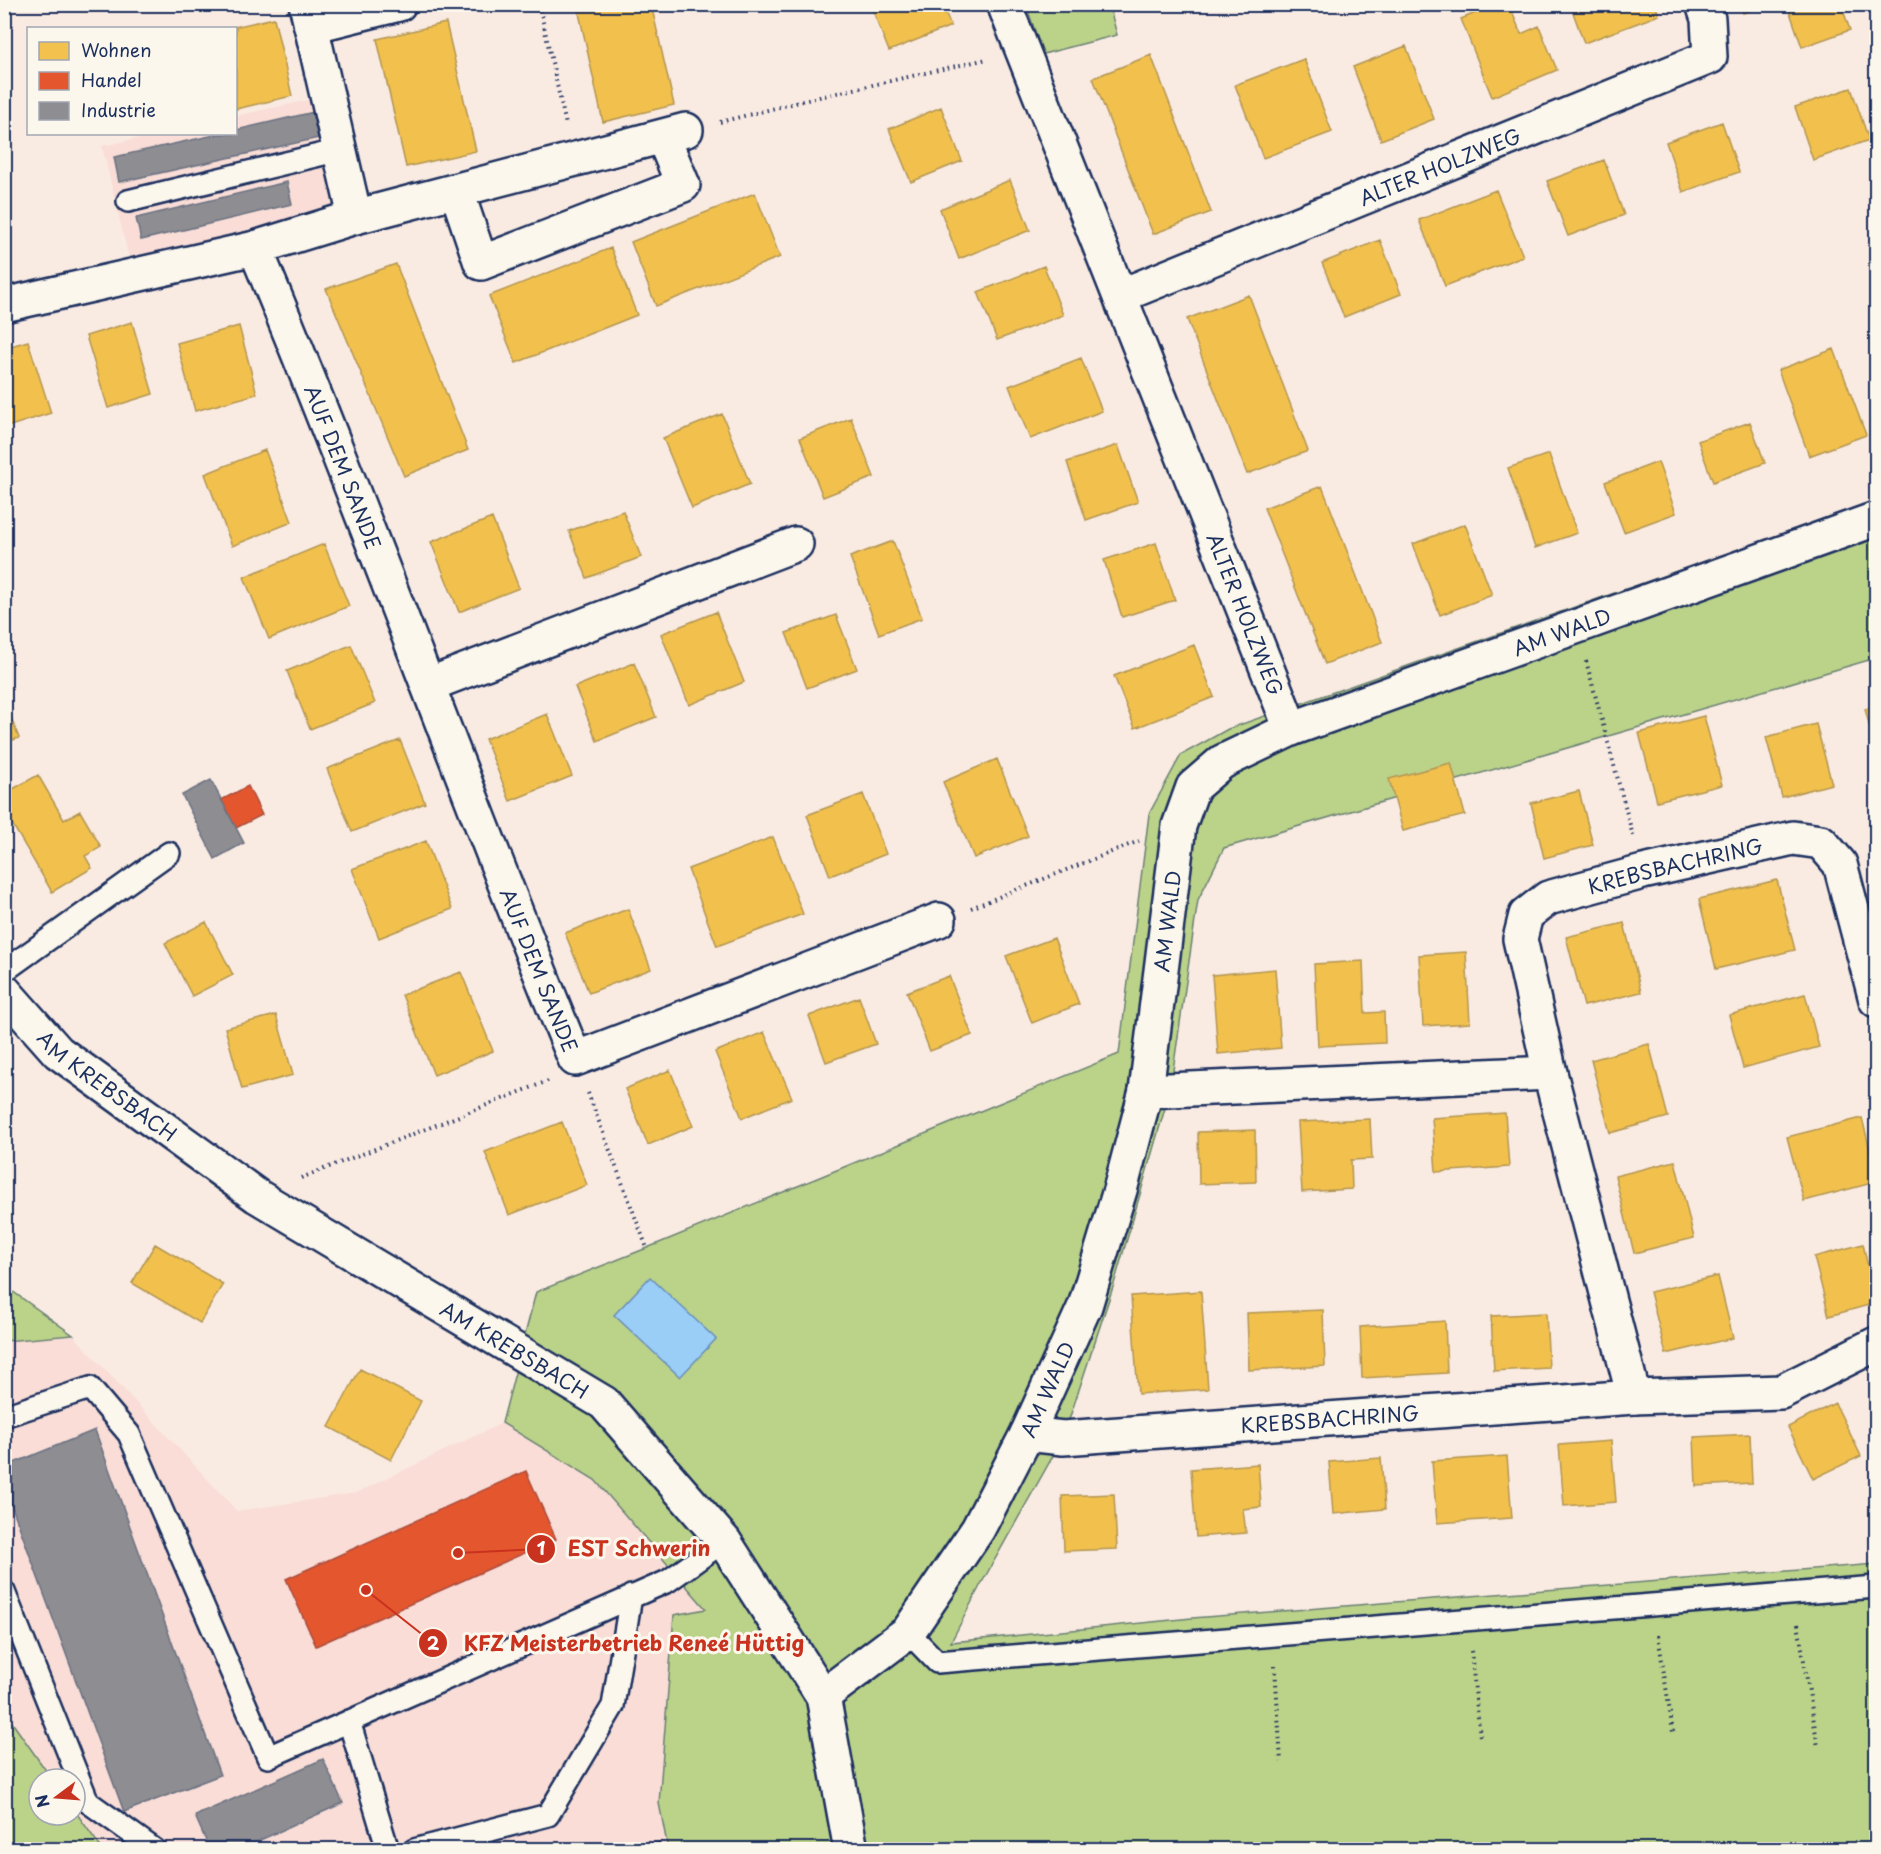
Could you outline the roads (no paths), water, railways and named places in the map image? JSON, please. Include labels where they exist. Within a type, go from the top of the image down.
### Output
[{"type":"street","points":[[355,217],[309,15],[399,4]]},
{"type":"street","name":"ALTER HOLZWEG","points":[[1004,4],[1291,729]]},
{"type":"street","name":"ALTER HOLZWEG","points":[[1120,296],[1710,57],[1708,19],[1702,4]]},
{"type":"street","points":[[4,305],[255,248],[355,217],[675,133],[683,184],[481,263],[457,192]]},
{"type":"street","name":"AUF DEM SANDE","points":[[255,248],[575,1059],[939,920]]},
{"type":"street","name":"AM WALD","points":[[823,1696],[908,1632],[978,1529],[1027,1434],[1085,1306],[1120,1190],[1146,1092],[1179,826],[1194,787],[1222,762],[1291,729],[1876,519]]},
{"type":"street","points":[[429,685],[796,544]]},
{"type":"street","name":"KREBSBACHRING","points":[[1634,1397],[1550,1072],[1520,939],[1526,915],[1548,898],[1643,872],[1793,838],[1821,842],[1840,864],[1876,1000]]},
{"type":"street","name":"AM KREBSBACH","points":[[4,991],[58,1052],[257,1196],[604,1403],[723,1541],[823,1696],[851,1850]]},
{"type":"street","points":[[1146,1092],[1550,1072]]},
{"type":"street","name":"KREBSBACHRING","points":[[1027,1434],[1063,1438],[1634,1397],[1781,1392],[1876,1344]]},
{"type":"lane","points":[[128,201],[340,150]]},
{"type":"lane","points":[[4,971],[169,853]]},
{"type":"lane","points":[[4,1416],[90,1388],[129,1434],[268,1757],[668,1581],[723,1541]]},
{"type":"lane","points":[[908,1632],[937,1662],[1876,1587]]},
{"type":"lane","points":[[4,1592],[88,1802],[155,1850]]},
{"type":"lane","points":[[414,1850],[548,1815],[613,1706],[631,1596]]},
{"type":"lane","points":[[349,1721],[388,1850]]},
{"type":"water","points":[[650,1277],[716,1339],[680,1377],[614,1315]]},
{"type":"place","name":"EST Schwerin","points":[[458,1553]]},
{"type":"place","name":"KFZ Meisterbetrieb Reneé Hüttig","points":[[366,1590]]}]
